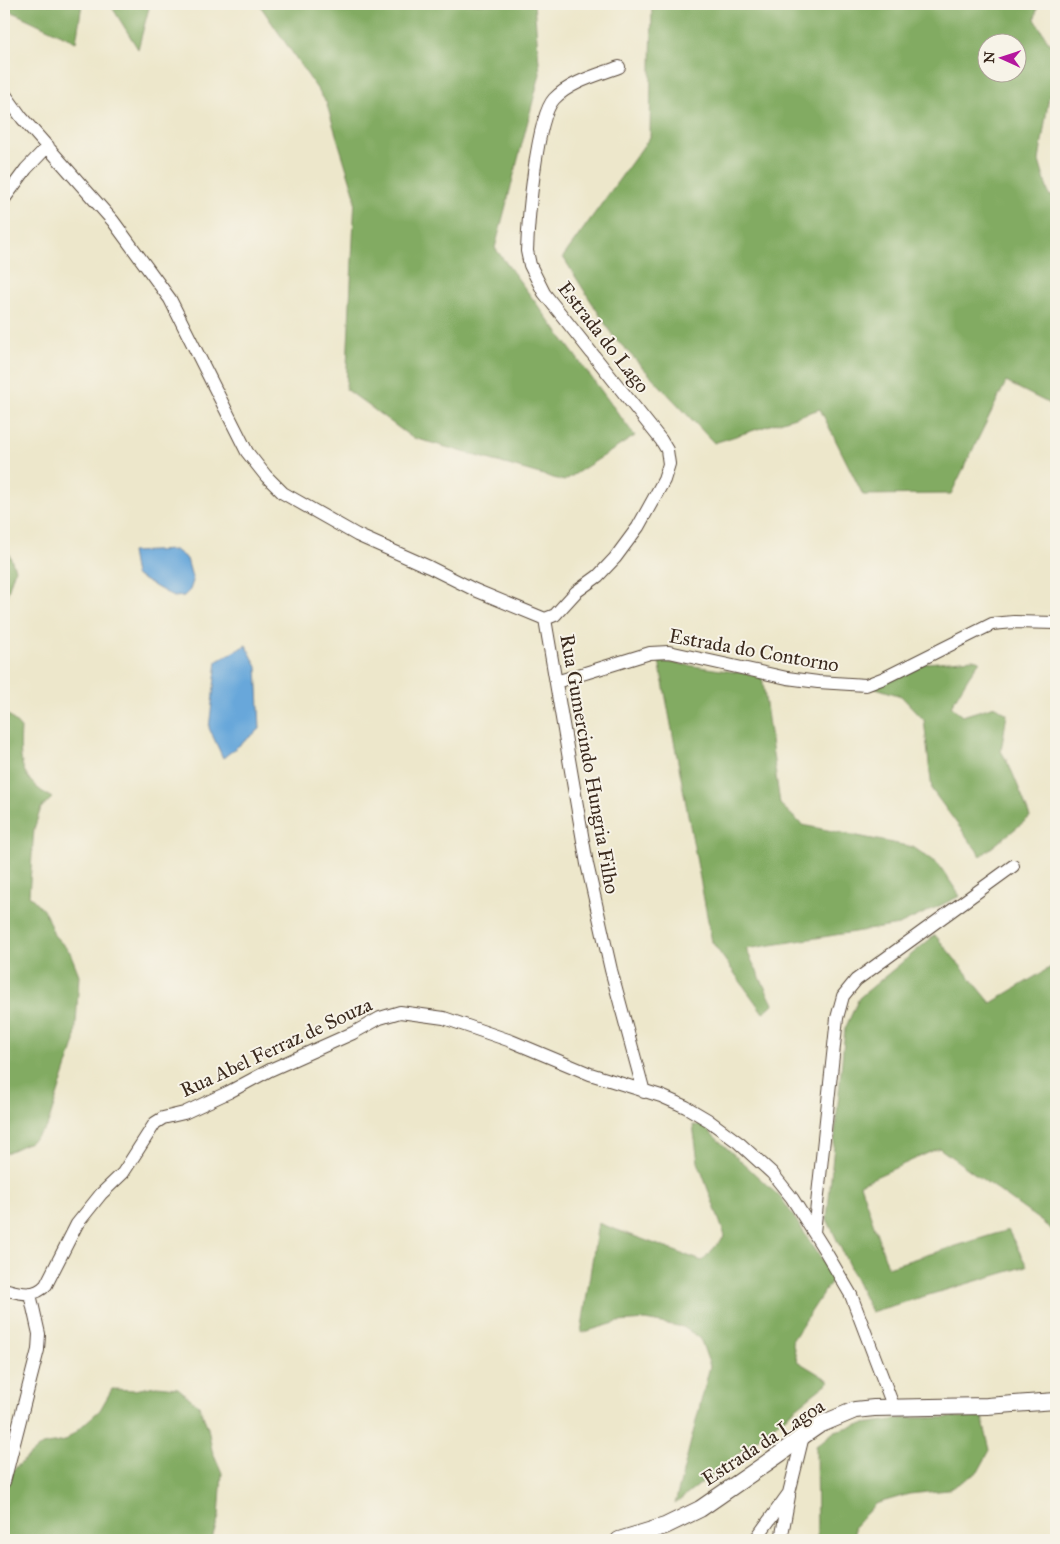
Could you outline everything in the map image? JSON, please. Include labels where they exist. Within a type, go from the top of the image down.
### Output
[{"type":"street","name":"Estrada do Lago","points":[[545,619],[555,615],[576,592],[598,576],[615,558],[638,527],[664,480],[669,464],[667,450],[661,440],[544,293],[530,265],[527,251],[536,159],[547,113],[552,101],[571,87],[619,67]]},
{"type":"street","name":"Rua Gumercindo Hungria Filho","points":[[4,93],[22,118],[113,221],[170,299],[247,452],[266,476],[283,493],[357,534],[475,590],[545,619],[588,864],[611,970],[644,1092]]},
{"type":"street","points":[[4,199],[26,169],[48,146]]},
{"type":"street","name":"Estrada do Contorno","points":[[556,682],[650,653],[669,652],[787,678],[866,685],[884,678],[992,624],[1014,622],[1056,623]]},
{"type":"street","points":[[814,1232],[842,996],[856,980],[1013,866]]},
{"type":"street","name":"Rua Abel Ferraz de Souza","points":[[30,1294],[40,1291],[46,1284],[77,1224],[101,1194],[123,1173],[155,1123],[229,1092],[270,1070],[380,1018],[400,1012],[444,1018],[511,1040],[590,1074],[644,1092]]},
{"type":"street","points":[[644,1092],[661,1096],[686,1107],[708,1120],[739,1143],[772,1173],[792,1198],[851,1295],[894,1408]]},
{"type":"street","points":[[4,1289],[30,1294],[39,1334],[38,1350],[4,1482]]},
{"type":"street","name":"Estrada da Lagoa","points":[[619,1540],[665,1526],[700,1509],[803,1436],[831,1419],[856,1410],[1056,1402]]},
{"type":"street","points":[[781,1540],[789,1493],[803,1436]]},
{"type":"street","points":[[755,1540],[789,1493]]},
{"type":"green space","points":[[4,4],[82,4],[76,42],[4,8]]},
{"type":"green space","points":[[110,4],[150,4],[138,49]]},
{"type":"green space","points":[[259,4],[534,4],[540,74],[495,248],[635,436],[564,481],[411,437],[346,389],[355,196],[326,102]]},
{"type":"green space","points":[[652,4],[1038,4],[1035,19],[1049,43],[1056,44],[1056,97],[1049,96],[1039,161],[1049,195],[1056,197],[1056,407],[1006,382],[951,494],[863,495],[820,409],[714,443],[613,336],[563,257],[650,137]]},
{"type":"green space","points":[[4,535],[15,569],[4,604]]},
{"type":"green space","points":[[973,659],[980,661],[951,706],[962,716],[995,706],[1007,714],[1001,751],[1014,775],[1030,817],[981,856],[932,790],[924,720],[901,696],[870,686],[927,663]]},
{"type":"green space","points":[[659,661],[762,676],[780,804],[802,825],[913,847],[939,865],[960,896],[899,925],[746,949],[773,1004],[763,1013],[712,942]]},
{"type":"green space","points":[[4,710],[21,728],[21,761],[28,777],[41,791],[52,798],[41,808],[34,829],[29,895],[45,912],[54,935],[70,952],[79,975],[75,1041],[47,1127],[30,1142],[4,1154]]},
{"type":"green space","points":[[935,935],[991,1003],[1056,964],[1056,1235],[1049,1227],[939,1148],[860,1184],[888,1267],[1008,1230],[1027,1266],[871,1312],[827,1219],[845,1029],[859,998]]},
{"type":"green space","points":[[693,1125],[703,1126],[782,1199],[834,1278],[792,1341],[797,1361],[830,1381],[675,1504],[710,1366],[700,1338],[683,1327],[645,1320],[618,1322],[581,1333],[598,1223],[702,1261],[725,1236],[698,1162]]},
{"type":"green space","points":[[156,1386],[178,1388],[199,1406],[208,1428],[212,1450],[222,1473],[219,1517],[212,1538],[210,1540],[4,1540],[4,1475],[7,1475],[42,1445],[65,1441],[100,1410],[112,1389],[134,1390]]},
{"type":"green space","points":[[982,1417],[990,1450],[978,1472],[948,1490],[909,1494],[875,1504],[854,1527],[855,1540],[817,1540],[816,1446],[835,1431],[857,1425],[906,1418]]},
{"type":"water","points":[[175,550],[187,559],[193,581],[190,590],[184,596],[174,597],[135,575],[131,552]]},
{"type":"water","points":[[246,645],[257,667],[260,729],[223,758],[209,728],[217,661]]}]
